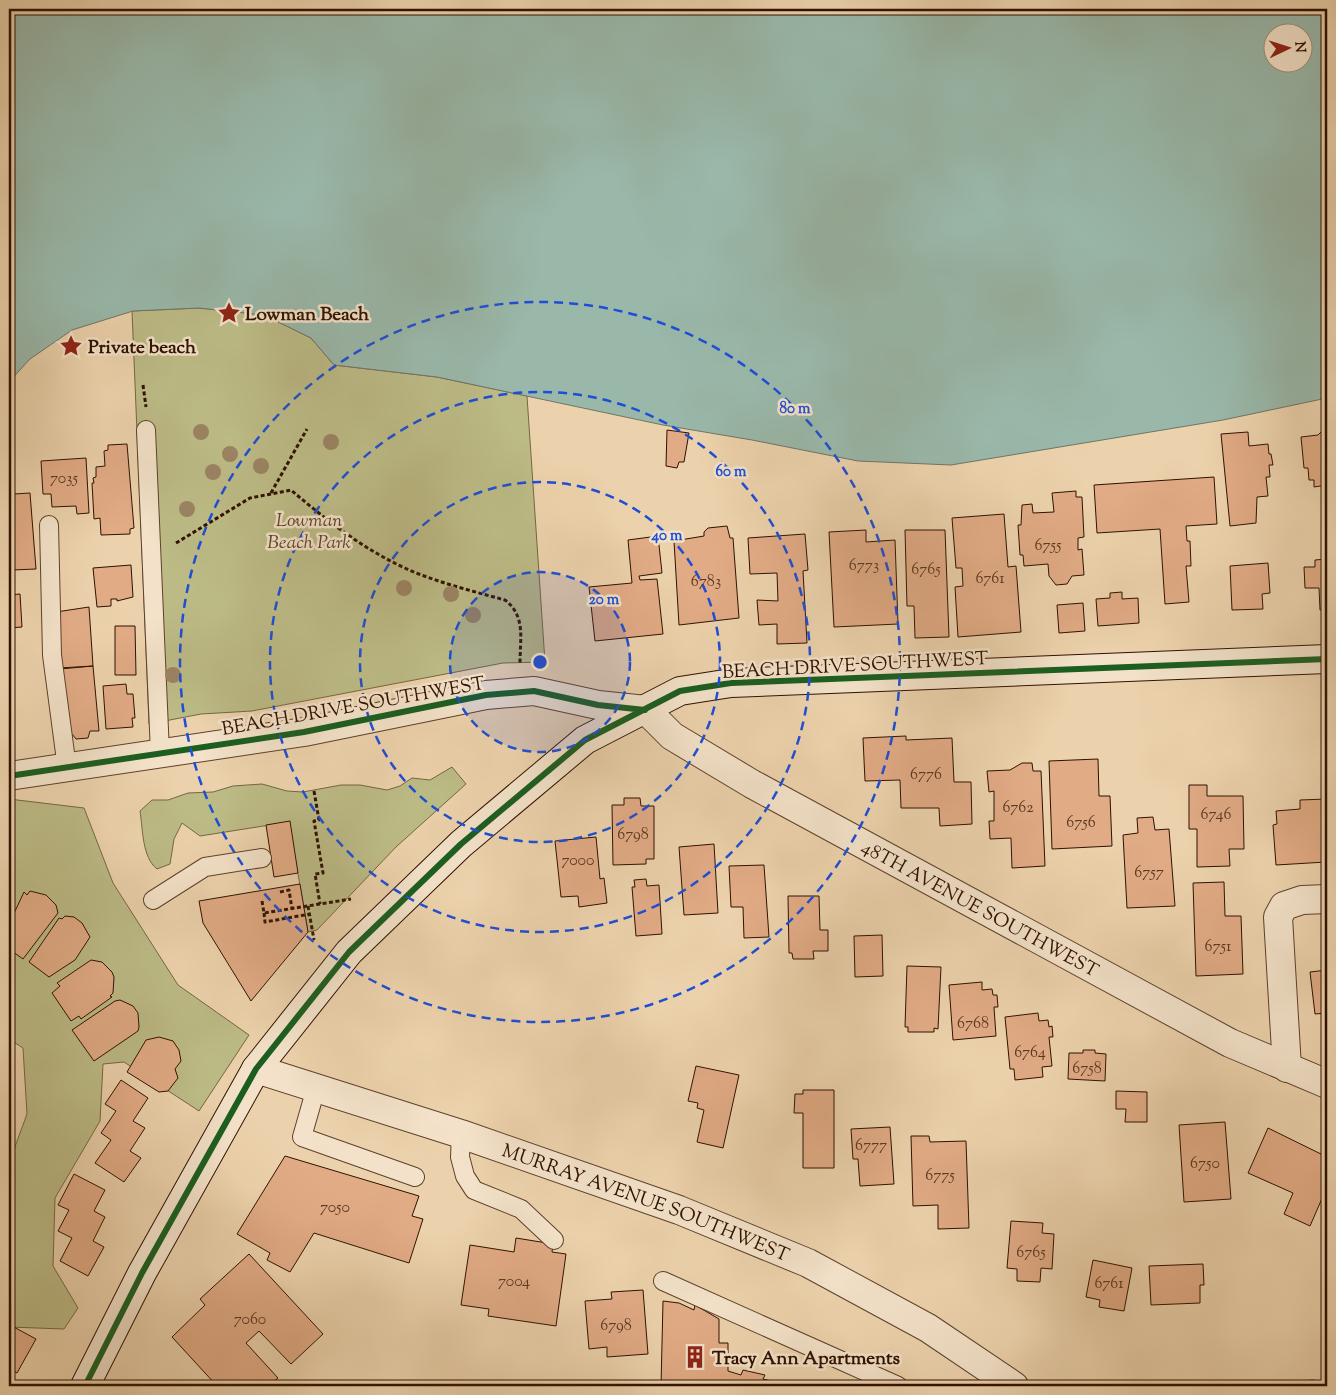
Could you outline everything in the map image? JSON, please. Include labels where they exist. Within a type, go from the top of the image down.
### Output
[{"type":"street","name":"BEACH DRIVE SOUTHWEST","points":[[9,776],[304,732],[486,695],[534,691],[598,705],[646,710],[680,691],[731,683],[1327,659]]},
{"type":"street","name":"48TH AVENUE SOUTHWEST","points":[[646,710],[672,736],[752,784],[1230,1043],[1327,1084]]},
{"type":"street","points":[[85,1386],[142,1273],[256,1069],[349,952],[461,844],[585,740],[646,710]]},
{"type":"street","points":[[1287,1068],[1278,917],[1284,906],[1302,900],[1327,898]]},
{"type":"street","name":"MURRAY AVENUE SOUTHWEST","points":[[256,1069],[461,1134],[679,1210],[808,1263],[928,1328],[1014,1386]]},
{"type":"lane","points":[[146,430],[160,753]]},
{"type":"lane","points":[[49,524],[52,655],[67,768]]},
{"type":"lane","points":[[153,900],[206,867],[262,858]]},
{"type":"lane","points":[[316,1088],[302,1137],[415,1177]]},
{"type":"lane","points":[[461,1134],[460,1157],[465,1176],[474,1190],[521,1209],[554,1240]]},
{"type":"lane","points":[[663,1281],[898,1386]]},
{"type":"path","points":[[271,494],[307,429]]},
{"type":"path","points":[[152,559],[194,531],[250,498],[292,490],[329,523],[372,551],[426,577],[505,600],[515,608],[520,624],[520,667]]},
{"type":"path","points":[[314,791],[318,820],[314,821],[323,873],[315,874],[320,904]]},
{"type":"path","points":[[280,892],[289,890],[292,908]]},
{"type":"path","points":[[264,913],[351,899]]},
{"type":"path","points":[[262,901],[265,922],[310,914]]},
{"type":"path","points":[[308,906],[314,940]]},
{"type":"green space","name":"Lowman Beach Park","points":[[199,308],[264,315],[311,338],[334,365],[437,377],[527,396],[545,662],[503,663],[252,711],[201,714],[149,724],[132,311]]},
{"type":"green space","points":[[452,767],[466,784],[396,847],[317,930],[308,932],[289,822],[200,836],[182,823],[174,839],[170,864],[157,869],[148,858],[140,811],[152,800],[168,800],[188,793],[213,792],[233,786],[262,784],[287,791],[303,792],[341,785],[360,785],[387,790],[400,786],[412,778],[430,780]]},
{"type":"green space","points":[[9,799],[84,808],[113,883],[178,985],[249,1035],[199,1111],[124,1062],[103,1064],[100,1121],[55,1198],[53,1266],[78,1308],[64,1329],[9,1327],[9,1163],[27,1114],[23,1048],[9,1039]]},
{"type":"shaded area","points":[[9,9],[1327,9],[1327,398],[1223,420],[951,465],[858,461],[663,425],[437,377],[334,365],[311,338],[264,315],[199,308],[133,311],[72,330],[30,359],[9,382]]},
{"type":"building","points":[[1327,420],[1327,485],[1314,487],[1314,480],[1309,480],[1308,468],[1304,468],[1301,437],[1318,435],[1323,430],[1322,421]]},
{"type":"building","points":[[667,430],[689,433],[684,462],[679,462],[677,468],[666,466]]},
{"type":"building","points":[[1248,432],[1249,446],[1268,444],[1273,465],[1269,465],[1270,477],[1266,477],[1268,496],[1257,497],[1256,523],[1230,526],[1221,434]]},
{"type":"building","points":[[127,444],[134,528],[130,529],[130,534],[101,535],[100,518],[94,519],[92,483],[94,483],[93,478],[96,477],[96,467],[105,466],[104,451],[108,450],[108,445]]},
{"type":"building","points":[[86,458],[89,513],[77,514],[76,506],[52,507],[51,494],[43,494],[41,461]]},
{"type":"building","points":[[1214,477],[1217,524],[1186,526],[1187,541],[1190,541],[1191,566],[1186,566],[1189,602],[1165,604],[1160,529],[1097,533],[1094,485]]},
{"type":"building","points":[[1076,491],[1076,497],[1082,497],[1084,537],[1078,538],[1078,550],[1082,549],[1084,575],[1072,576],[1067,584],[1056,585],[1049,576],[1048,564],[1024,566],[1023,555],[1020,555],[1018,525],[1021,525],[1022,505],[1032,504],[1033,513],[1054,512],[1052,493]]},
{"type":"building","points":[[30,493],[36,569],[12,570],[9,499],[14,494]]},
{"type":"building","points":[[1004,514],[1008,567],[1016,566],[1021,632],[958,637],[955,587],[963,586],[962,568],[956,568],[952,518]]},
{"type":"building","points":[[727,526],[730,538],[733,538],[739,618],[679,625],[674,541],[704,536],[704,532],[708,528]]},
{"type":"building","points":[[866,530],[866,542],[895,540],[898,624],[834,627],[829,532]]},
{"type":"building","points":[[905,530],[945,530],[949,637],[915,638],[914,606],[907,606]]},
{"type":"building","points":[[805,534],[808,570],[803,571],[807,643],[777,644],[777,624],[759,625],[757,600],[778,601],[777,573],[750,574],[748,538]]},
{"type":"building","points":[[658,536],[662,573],[639,576],[640,580],[657,579],[663,634],[595,641],[589,587],[632,583],[628,540]]},
{"type":"building","points":[[1327,559],[1327,609],[1320,610],[1319,588],[1305,588],[1304,567],[1315,567],[1315,560]]},
{"type":"building","points":[[1268,563],[1270,593],[1262,594],[1263,609],[1232,610],[1230,566]]},
{"type":"building","points":[[131,565],[133,597],[117,601],[117,599],[111,599],[111,606],[97,607],[93,568]]},
{"type":"building","points":[[1122,592],[1122,599],[1138,598],[1139,623],[1098,626],[1096,599],[1110,598],[1110,593]]},
{"type":"building","points":[[20,594],[22,627],[9,628],[9,595]]},
{"type":"building","points":[[1083,603],[1085,631],[1059,633],[1057,605]]},
{"type":"building","points":[[89,607],[93,666],[59,668],[56,612]]},
{"type":"building","points":[[115,626],[135,626],[136,675],[115,675]]},
{"type":"building","points":[[93,666],[99,731],[90,731],[88,738],[76,739],[72,734],[66,735],[60,669]]},
{"type":"building","points":[[126,684],[127,694],[133,694],[135,718],[132,718],[133,727],[106,729],[103,686]]},
{"type":"building","points":[[906,736],[906,740],[952,738],[954,782],[971,782],[972,824],[940,826],[939,808],[901,808],[900,780],[865,781],[863,738]]},
{"type":"building","points":[[1098,759],[1099,796],[1110,796],[1112,846],[1052,849],[1049,761]]},
{"type":"building","points":[[1022,763],[1032,763],[1033,771],[1041,771],[1045,866],[1012,868],[1011,838],[990,839],[989,821],[994,821],[994,791],[989,792],[987,771],[1010,770]]},
{"type":"building","points":[[1189,785],[1207,785],[1207,796],[1243,796],[1244,849],[1229,849],[1230,866],[1197,867],[1197,829],[1189,829]]},
{"type":"building","points":[[624,798],[640,798],[641,806],[654,806],[654,859],[646,859],[646,864],[613,865],[612,805],[624,805]]},
{"type":"building","points":[[1327,799],[1327,869],[1326,862],[1276,865],[1273,825],[1277,824],[1276,811],[1300,809],[1300,800]]},
{"type":"building","points":[[1153,817],[1155,830],[1169,829],[1175,906],[1127,908],[1123,835],[1138,833],[1137,818]]},
{"type":"building","points":[[290,821],[298,873],[274,877],[266,825]]},
{"type":"building","points":[[596,837],[600,879],[604,878],[607,903],[579,907],[578,896],[561,897],[555,841]]},
{"type":"building","points":[[714,844],[718,913],[684,915],[679,847]]},
{"type":"building","points":[[764,865],[769,937],[744,938],[743,907],[731,907],[729,866]]},
{"type":"building","points":[[646,879],[647,886],[659,885],[662,934],[636,936],[632,887],[635,887],[634,880]]},
{"type":"building","points":[[1224,882],[1225,916],[1241,916],[1243,974],[1196,976],[1193,883]]},
{"type":"building","points":[[300,884],[308,932],[251,1001],[203,923],[199,901]]},
{"type":"building","points":[[30,891],[46,895],[56,905],[58,913],[23,959],[9,949],[9,924],[24,892],[27,895]]},
{"type":"building","points":[[788,896],[819,896],[820,930],[828,930],[828,951],[813,951],[814,959],[793,959],[792,953],[789,953]]},
{"type":"building","points":[[65,916],[74,917],[82,923],[90,937],[75,960],[49,977],[29,962],[59,918],[62,919]]},
{"type":"building","points":[[882,935],[883,976],[855,977],[854,936]]},
{"type":"building","points":[[91,960],[102,962],[112,972],[114,977],[113,993],[110,996],[112,997],[81,1019],[79,1016],[71,1021],[52,993],[60,986],[57,983]]},
{"type":"building","points":[[907,966],[941,967],[938,1029],[934,1028],[934,1032],[908,1032],[908,1027],[905,1027]]},
{"type":"building","points":[[1327,970],[1327,1013],[1315,1014],[1310,972]]},
{"type":"building","points":[[982,982],[982,990],[992,989],[993,995],[997,995],[998,1007],[994,1007],[996,1036],[953,1040],[949,985]]},
{"type":"building","points":[[120,1000],[133,1006],[138,1013],[138,1031],[94,1061],[72,1030],[115,1001]]},
{"type":"building","points":[[1038,1013],[1039,1021],[1048,1020],[1049,1027],[1052,1026],[1053,1037],[1049,1037],[1052,1066],[1042,1067],[1043,1077],[1015,1080],[1014,1069],[1010,1069],[1005,1017]]},
{"type":"building","points":[[159,1037],[173,1041],[179,1050],[181,1061],[175,1069],[178,1078],[168,1091],[159,1092],[127,1072],[146,1040]]},
{"type":"building","points":[[1083,1050],[1095,1050],[1095,1053],[1106,1054],[1105,1081],[1068,1079],[1069,1053],[1083,1053]]},
{"type":"building","points":[[696,1066],[739,1075],[723,1148],[697,1142],[704,1110],[697,1108],[698,1103],[688,1101]]},
{"type":"building","points":[[121,1080],[148,1098],[133,1121],[145,1128],[130,1151],[141,1158],[124,1182],[95,1163],[111,1140],[101,1133],[116,1111],[105,1104]]},
{"type":"building","points":[[803,1090],[834,1090],[834,1168],[803,1168],[803,1113],[794,1113],[795,1094],[803,1094]]},
{"type":"building","points":[[1116,1091],[1147,1092],[1147,1122],[1125,1122],[1126,1109],[1116,1109]]},
{"type":"building","points":[[1225,1122],[1231,1199],[1184,1202],[1179,1125]]},
{"type":"building","points":[[890,1127],[894,1184],[860,1186],[858,1159],[853,1159],[851,1129]]},
{"type":"building","points":[[1268,1128],[1327,1157],[1327,1187],[1310,1226],[1284,1214],[1293,1193],[1248,1173]]},
{"type":"building","points":[[911,1136],[929,1136],[930,1142],[966,1141],[969,1228],[938,1229],[938,1205],[913,1206]]},
{"type":"building","points":[[285,1156],[419,1196],[412,1216],[423,1219],[409,1263],[314,1233],[290,1272],[267,1260],[270,1253],[237,1234]]},
{"type":"building","points":[[74,1174],[105,1190],[94,1211],[105,1217],[93,1241],[104,1247],[88,1276],[60,1261],[72,1238],[58,1231],[69,1210],[58,1205]]},
{"type":"building","points":[[1011,1221],[1043,1223],[1042,1233],[1054,1234],[1052,1269],[1041,1268],[1040,1282],[1017,1281],[1017,1269],[1007,1268]]},
{"type":"building","points":[[516,1238],[553,1244],[552,1252],[566,1254],[556,1326],[488,1316],[489,1309],[461,1305],[470,1245],[514,1252]]},
{"type":"building","points":[[249,1254],[323,1334],[291,1364],[259,1331],[246,1343],[278,1378],[268,1386],[217,1386],[172,1337],[205,1305],[200,1299]]},
{"type":"building","points":[[1093,1260],[1132,1268],[1124,1311],[1099,1307],[1100,1300],[1086,1297]]},
{"type":"building","points":[[1203,1264],[1204,1285],[1200,1285],[1200,1303],[1151,1305],[1149,1266]]},
{"type":"building","points":[[643,1290],[648,1354],[607,1357],[607,1347],[589,1349],[585,1301],[612,1299],[611,1292]]},
{"type":"building","name":"Tracy Ann Apartments","points":[[663,1301],[679,1303],[694,1310],[695,1305],[719,1319],[719,1343],[728,1343],[728,1371],[741,1375],[743,1370],[765,1375],[763,1379],[792,1386],[661,1386]]},
{"type":"building","points":[[12,1326],[36,1339],[17,1373],[9,1369],[9,1331]]},
{"type":"building","points":[[1314,1380],[1314,1386],[1261,1386],[1261,1384]]},
{"type":"building","points":[[404,1381],[405,1386],[360,1386],[360,1385]]},
{"type":"cycle path","points":[[85,1386],[142,1273],[256,1069],[349,952],[461,844],[585,740],[680,691],[731,683],[1327,659]]},
{"type":"cycle path","points":[[9,776],[304,732],[486,695],[534,691],[598,705],[645,710]]},
{"type":"place","name":"Lowman Beach","points":[[229,313]]},
{"type":"place","name":"Private beach","points":[[71,346]]},
{"type":"place","name":"Tracy Ann Apartments","points":[[695,1357]]}]
